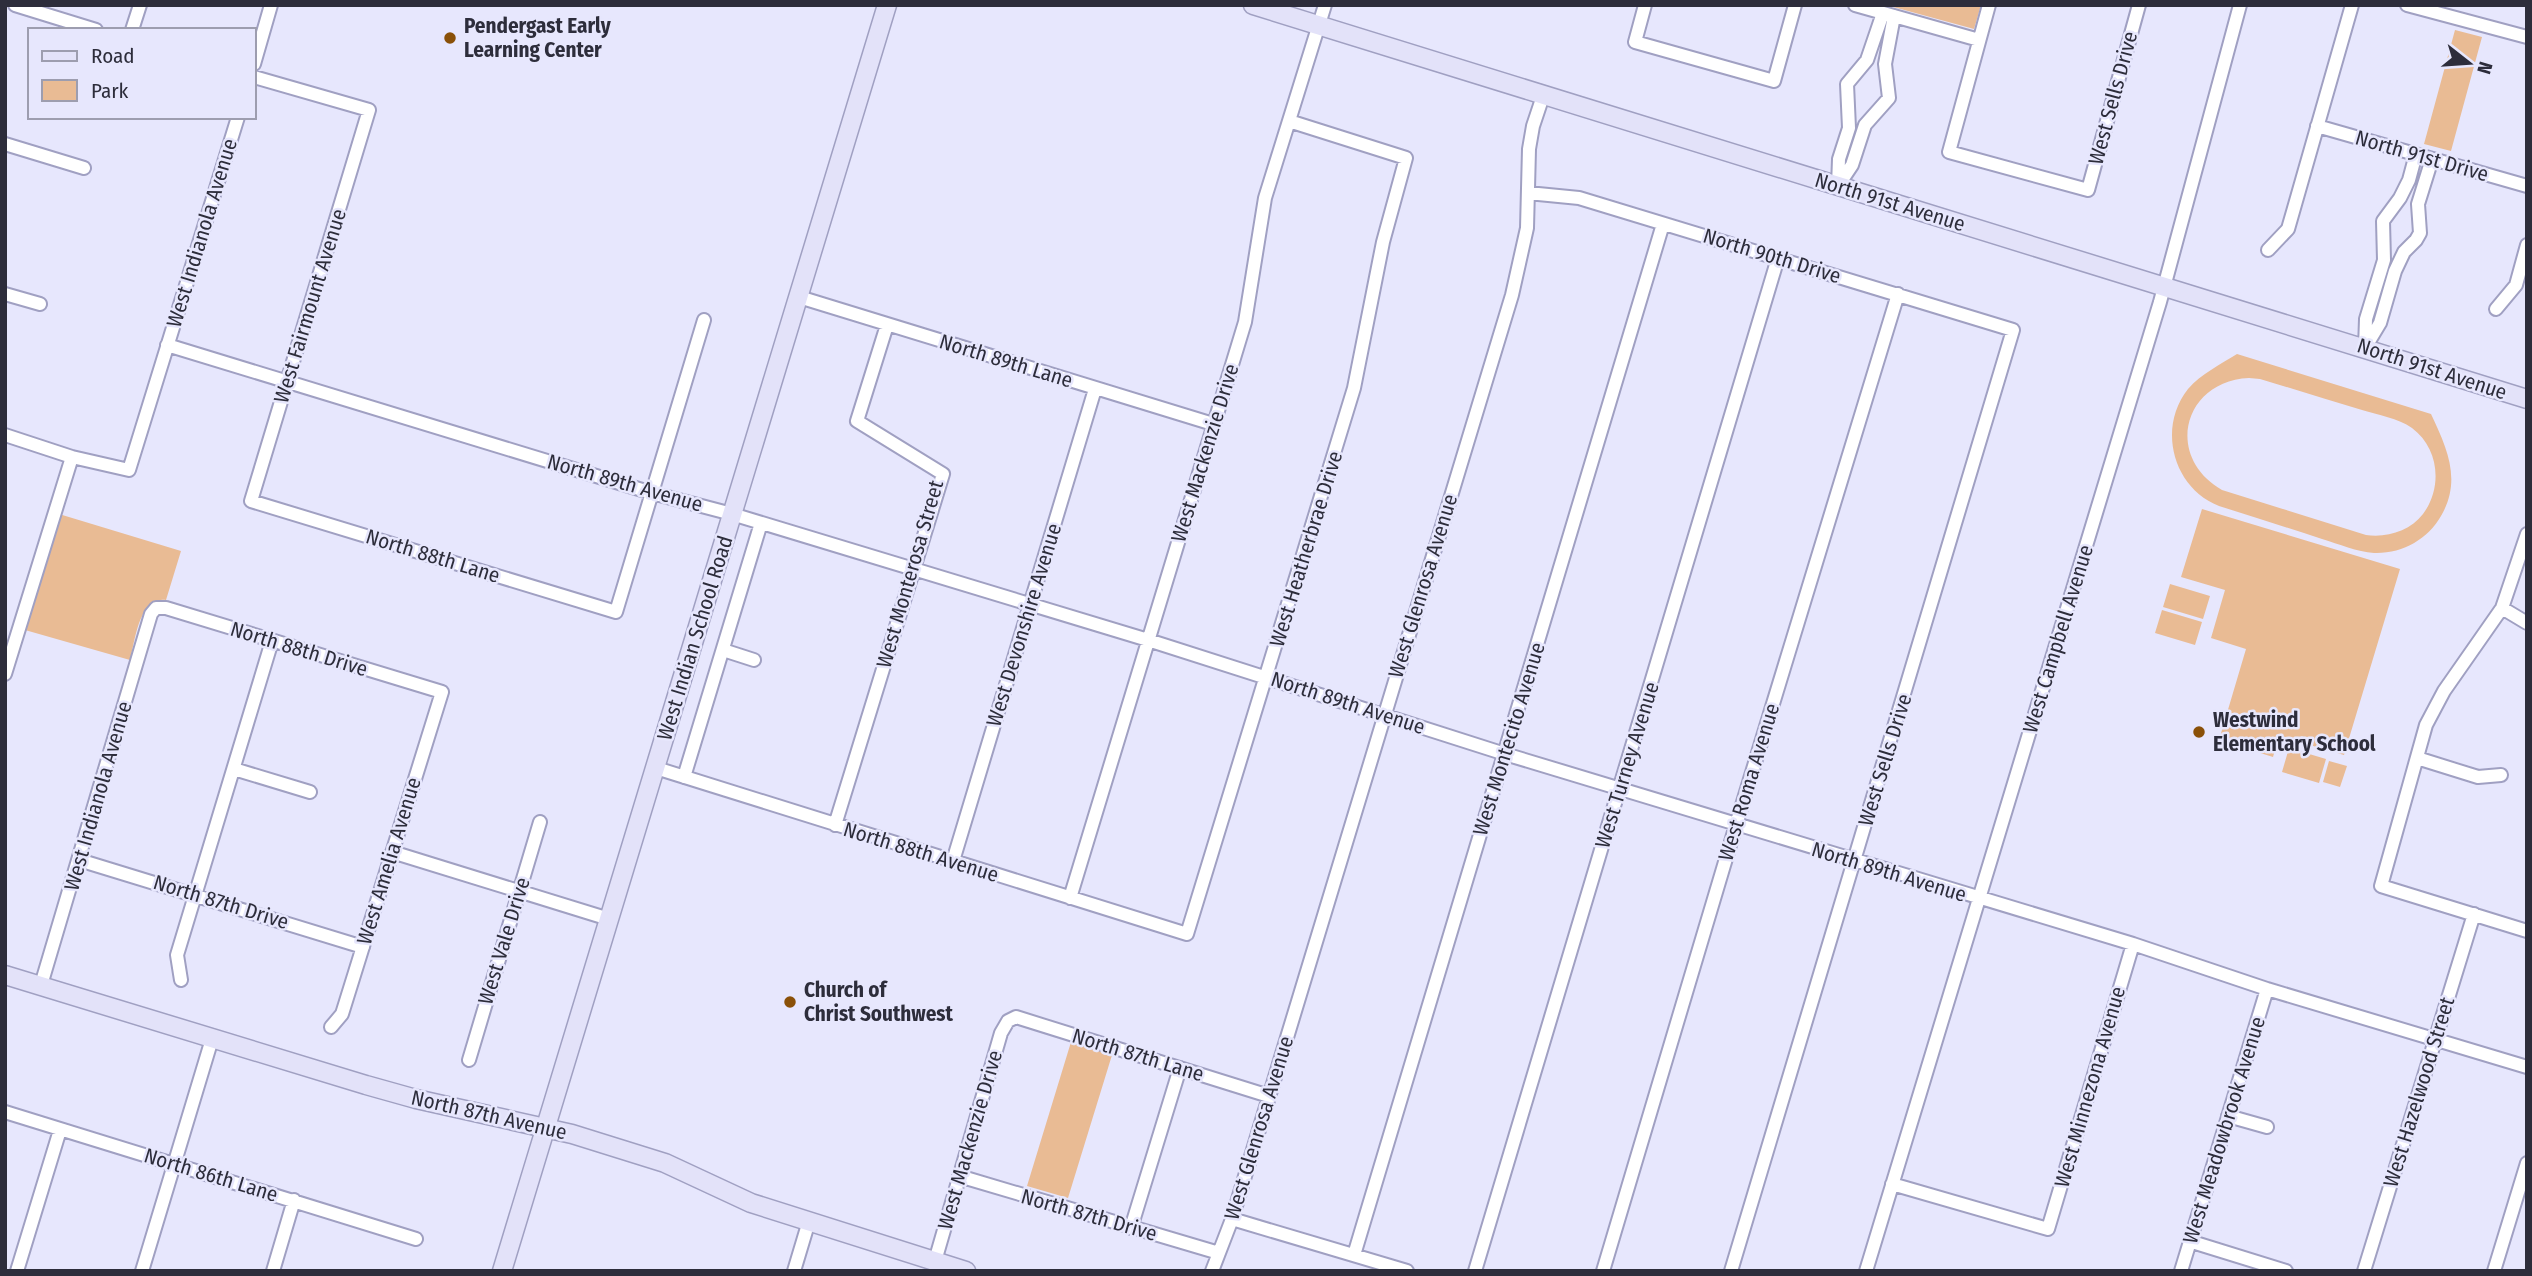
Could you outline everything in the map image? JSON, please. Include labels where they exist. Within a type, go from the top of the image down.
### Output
[{"type":"main road","name":"West Indian School Road","points":[[502,1271],[887,5]]},
{"type":"main road","name":"North 91st Avenue","points":[[1253,5],[2527,399]]},
{"type":"main road","name":"North 87th Avenue","points":[[5,975],[416,1099],[546,1127],[665,1163],[751,1203],[931,1264],[966,1271]]},
{"type":"street","points":[[15,5],[90,28]]},
{"type":"street","points":[[133,28],[140,5]]},
{"type":"street","points":[[256,57],[271,5]]},
{"type":"street","name":"West Mackenzie Drive","points":[[1070,898],[1245,322],[1265,198],[1325,5]]},
{"type":"street","points":[[1645,5],[1635,42],[1774,80],[1795,5]]},
{"type":"street","points":[[1855,5],[1979,40],[1989,5]]},
{"type":"street","name":"West Sells Drive","points":[[1979,40],[1949,152],[2088,190],[2139,5]]},
{"type":"street","name":"West Campbell Avenue","points":[[1866,1271],[2164,286],[2240,5]]},
{"type":"street","points":[[2268,250],[2288,229],[2352,5]]},
{"type":"street","points":[[2407,5],[2446,10],[2527,37]]},
{"type":"street","points":[[1838,186],[1839,159],[1849,128],[1847,85],[1867,60],[1889,15]]},
{"type":"street","points":[[1838,186],[1852,165],[1865,125],[1889,98],[1885,73],[1889,15]]},
{"type":"street","points":[[1860,68],[1871,68],[1885,73]]},
{"type":"street","name":"West Fairmount Avenue","points":[[251,501],[369,110],[256,78]]},
{"type":"street","name":"West Glenrosa Avenue","points":[[1212,1271],[1232,1219],[1516,283],[1526,237],[1533,126],[1543,96]]},
{"type":"street","name":"West Indianola Avenue","points":[[72,457],[129,470],[237,119]]},
{"type":"street","name":"West Heatherbrae Drive","points":[[1187,934],[1354,388],[1383,242],[1406,159],[1289,121]]},
{"type":"street","name":"North 91st Drive","points":[[2317,126],[2527,186]]},
{"type":"street","points":[[5,144],[84,168]]},
{"type":"street","points":[[2365,348],[2366,319],[2384,260],[2383,221],[2409,180],[2416,154]]},
{"type":"street","points":[[2365,348],[2380,323],[2395,271],[2404,252],[2420,233],[2418,204],[2432,159]]},
{"type":"street","name":"North 90th Drive","points":[[1528,193],[1579,198],[2014,330]]},
{"type":"street","points":[[2400,198],[2418,204]]},
{"type":"street","name":"West Montecito Avenue","points":[[1354,1255],[1663,223]]},
{"type":"street","points":[[2496,309],[2516,285],[2527,245]]},
{"type":"street","name":"West Turney Avenue","points":[[1475,1271],[1778,258]]},
{"type":"street","points":[[5,294],[40,304]]},
{"type":"street","name":"West Roma Avenue","points":[[1603,1271],[1898,294]]},
{"type":"street","name":"North 89th Lane","points":[[799,297],[1213,425]]},
{"type":"street","points":[[652,493],[704,320]]},
{"type":"street","name":"West Monterosa Street","points":[[835,825],[943,474],[857,421],[887,325]]},
{"type":"street","name":"West Sells Drive","points":[[1731,1271],[2014,330]]},
{"type":"street","name":"North 89th Avenue","points":[[167,345],[1148,640],[1505,754],[1979,900],[2133,944],[2267,989],[2527,1068]]},
{"type":"street","name":"West Devonshire Avenue","points":[[953,861],[1095,388]]},
{"type":"street","points":[[5,435],[72,457],[5,674]]},
{"type":"street","name":"North 88th Lane","points":[[251,501],[616,612],[652,493]]},
{"type":"street","name":"West Indian School Road","points":[[684,777],[761,523]]},
{"type":"street","points":[[2527,534],[2502,608],[2444,691],[2427,725],[2381,887],[2527,931]]},
{"type":"street","name":"West Indianola Avenue","points":[[41,985],[151,614],[156,608]]},
{"type":"street","name":"North 88th Drive","points":[[156,608],[166,608],[442,692]]},
{"type":"street","points":[[2502,608],[2527,623]]},
{"type":"street","points":[[181,980],[177,955],[272,641]]},
{"type":"street","name":"West Indian School Road","points":[[723,650],[754,660]]},
{"type":"street","name":"West Amelia Avenue","points":[[331,1027],[342,1013],[442,692]]},
{"type":"street","points":[[2417,758],[2478,777],[2501,775]]},
{"type":"street","name":"North 88th Avenue","points":[[656,768],[1187,934]]},
{"type":"street","points":[[234,769],[310,792]]},
{"type":"street","name":"West Vale Drive","points":[[469,1060],[540,822]]},
{"type":"street","points":[[392,852],[609,919]]},
{"type":"street","name":"North 87th Drive","points":[[79,860],[363,947]]},
{"type":"street","name":"West Hazelwood Street","points":[[2364,1271],[2474,914]]},
{"type":"street","name":"West Minnezona Avenue","points":[[1892,1184],[2048,1229],[2133,944]]},
{"type":"street","name":"West Meadowbrook Avenue","points":[[2181,1271],[2267,989]]},
{"type":"street","name":"North 87th Lane","points":[[1008,1021],[1016,1017],[1269,1096]]},
{"type":"street","name":"West Mackenzie Drive","points":[[931,1264],[1001,1032],[1008,1021]]},
{"type":"street","points":[[142,1271],[212,1039]]},
{"type":"street","points":[[1131,1227],[1180,1068]]},
{"type":"street","name":"North 86th Lane","points":[[5,1112],[416,1239]]},
{"type":"street","points":[[2228,1116],[2267,1127]]},
{"type":"street","points":[[17,1271],[60,1130]]},
{"type":"street","points":[[2494,1271],[2527,1163]]},
{"type":"street","name":"North 87th Drive","points":[[959,1176],[1219,1253]]},
{"type":"street","points":[[273,1271],[295,1200]]},
{"type":"street","points":[[1232,1219],[1407,1271]]},
{"type":"street","points":[[794,1271],[809,1221]]},
{"type":"street","points":[[2189,1241],[2286,1271]]},
{"type":"green space","points":[[1886,5],[1981,5],[1974,29]]},
{"type":"green space","points":[[2455,30],[2482,37],[2451,151],[2424,144]]},
{"type":"green space","points":[[2237,354],[2431,414],[2447,452],[2451,490],[2441,516],[2429,532],[2404,548],[2384,553],[2368,552],[2219,506],[2190,486],[2175,455],[2172,438],[2173,421],[2179,404],[2193,384]],"holes":[[[2260,379],[2388,417],[2412,428],[2421,436],[2433,457],[2435,480],[2434,492],[2418,520],[2398,532],[2366,535],[2222,490],[2204,476],[2192,459],[2188,441],[2189,423],[2196,406],[2209,392],[2227,382]]]},
{"type":"green space","points":[[2202,509],[2400,569],[2344,755],[2279,736],[2273,757],[2219,740],[2246,649],[2211,638],[2225,590],[2181,577]]},
{"type":"green space","points":[[59,514],[181,551],[166,600],[157,601],[144,612],[130,660],[25,630]]},
{"type":"green space","points":[[2170,584],[2210,596],[2203,619],[2163,607]]},
{"type":"green space","points":[[2162,610],[2202,622],[2195,645],[2155,633]]},
{"type":"green space","points":[[2289,748],[2326,759],[2319,783],[2282,772]]},
{"type":"green space","points":[[2329,761],[2347,766],[2340,787],[2323,782]]},
{"type":"green space","points":[[1071,1042],[1112,1055],[1068,1198],[1027,1186]]},
{"type":"place","name":"Pendergast Early Learning Center","points":[[450,38]]},
{"type":"place","name":"Westwind Elementary School","points":[[2199,732]]},
{"type":"place","name":"Church of Christ Southwest","points":[[790,1002]]}]
